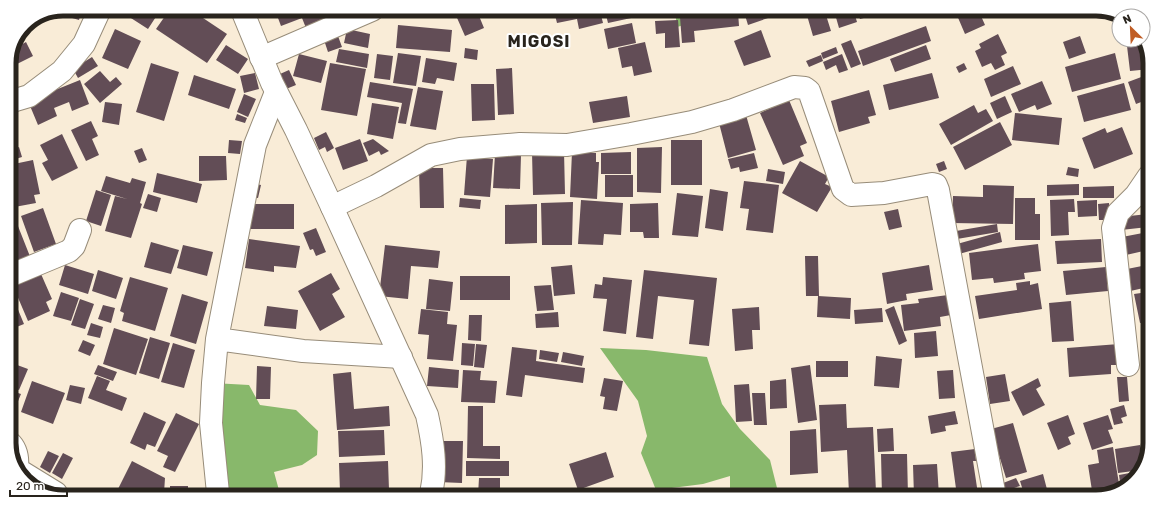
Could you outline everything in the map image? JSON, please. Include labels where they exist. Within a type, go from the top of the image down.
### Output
[{"type":"street","points":[[16,100],[29,96],[62,71],[84,44],[97,16]]},
{"type":"street","points":[[244,16],[276,92],[332,207],[427,415],[432,435],[434,453],[434,481],[432,490]]},
{"type":"street","points":[[261,58],[358,16]]},
{"type":"street","points":[[332,207],[376,186],[431,155],[460,149],[520,144],[567,145],[631,134],[699,120],[733,110],[794,87],[805,88],[808,91],[843,189],[846,193],[851,195],[884,193],[932,184],[936,185],[994,490]]},
{"type":"street","points":[[218,490],[212,423],[213,383],[217,339],[255,145],[276,92]]},
{"type":"street","points":[[1128,365],[1113,228],[1118,213],[1142,197]]},
{"type":"street","points":[[16,273],[69,252],[74,246],[80,230]]},
{"type":"street","points":[[217,339],[303,351],[401,357]]},
{"type":"street","points":[[31,477],[45,486]]},
{"type":"green space","points":[[676,16],[716,16],[677,27]]},
{"type":"green space","points":[[600,348],[646,350],[707,357],[722,404],[740,429],[770,460],[778,490],[730,490],[730,476],[703,484],[656,490],[641,453],[647,436],[638,401]]},
{"type":"green space","points":[[213,383],[249,385],[260,405],[296,410],[318,431],[317,455],[302,465],[274,472],[279,490],[217,489]]},
{"type":"building","points":[[65,16],[80,16],[79,20]]},
{"type":"building","points":[[128,16],[156,16],[148,29]]},
{"type":"building","points":[[165,16],[200,16],[227,34],[207,63],[156,29]]},
{"type":"building","points":[[277,16],[325,16],[327,20],[306,28],[302,18],[281,26]]},
{"type":"building","points":[[456,16],[479,16],[484,28],[465,36]]},
{"type":"building","points":[[555,16],[601,16],[603,23],[579,29],[577,19],[557,23]]},
{"type":"building","points":[[606,16],[640,16],[608,23]]},
{"type":"building","points":[[738,16],[739,26],[694,31],[695,42],[682,43],[680,17]]},
{"type":"building","points":[[745,16],[767,16],[768,18],[748,25]]},
{"type":"building","points":[[807,16],[826,16],[831,31],[813,36]]},
{"type":"building","points":[[836,16],[855,16],[857,22],[839,28]]},
{"type":"building","points":[[859,16],[871,16],[860,19]]},
{"type":"building","points":[[957,16],[981,16],[985,25],[965,34]]},
{"type":"building","points":[[678,20],[680,47],[665,48],[665,33],[656,34],[655,21]]},
{"type":"building","points":[[632,23],[636,43],[608,49],[604,29]]},
{"type":"building","points":[[398,25],[452,30],[450,52],[396,48]]},
{"type":"building","points":[[926,26],[931,41],[863,66],[858,51]]},
{"type":"building","points":[[115,29],[141,41],[128,69],[102,58]]},
{"type":"building","points":[[347,29],[370,34],[368,48],[344,43]]},
{"type":"building","points":[[761,30],[771,57],[744,66],[734,41]]},
{"type":"building","points":[[998,34],[1007,53],[1001,56],[1005,65],[995,70],[991,63],[982,67],[975,51],[981,48],[979,44]]},
{"type":"building","points":[[338,36],[342,47],[328,52],[324,40]]},
{"type":"building","points":[[1080,36],[1086,53],[1069,59],[1063,42]]},
{"type":"building","points":[[851,40],[861,64],[851,68],[841,44]]},
{"type":"building","points":[[26,42],[33,56],[16,64],[16,60],[20,45]]},
{"type":"building","points":[[645,42],[652,72],[634,76],[632,66],[622,68],[618,48]]},
{"type":"building","points":[[226,45],[248,59],[238,74],[216,60]]},
{"type":"building","points":[[926,45],[931,59],[895,72],[890,59]]},
{"type":"building","points":[[836,47],[838,53],[823,59],[821,53]]},
{"type":"building","points":[[465,48],[478,50],[477,60],[464,58]]},
{"type":"building","points":[[1127,48],[1140,48],[1143,60],[1143,70],[1130,71]]},
{"type":"building","points":[[339,49],[369,54],[367,68],[336,62]]},
{"type":"building","points":[[398,53],[421,56],[416,86],[393,83]]},
{"type":"building","points":[[1115,53],[1121,79],[1072,92],[1065,67]]},
{"type":"building","points":[[299,54],[327,61],[321,83],[293,76]]},
{"type":"building","points":[[377,54],[393,56],[390,80],[374,78]]},
{"type":"building","points":[[842,54],[848,70],[839,73],[836,65],[826,70],[823,62]]},
{"type":"building","points":[[821,55],[823,61],[809,67],[806,61]]},
{"type":"building","points":[[92,57],[98,66],[78,78],[73,69]]},
{"type":"building","points":[[426,58],[457,63],[454,81],[437,78],[435,84],[422,82]]},
{"type":"building","points":[[151,63],[179,72],[164,121],[136,112]]},
{"type":"building","points":[[330,63],[366,69],[357,116],[321,110]]},
{"type":"building","points":[[964,63],[967,69],[959,73],[956,67]]},
{"type":"building","points":[[1013,66],[1021,84],[991,97],[984,79]]},
{"type":"building","points":[[512,68],[514,114],[498,115],[496,69]]},
{"type":"building","points":[[289,70],[296,85],[286,89],[280,74]]},
{"type":"building","points":[[100,71],[110,82],[116,77],[122,84],[100,103],[84,84]]},
{"type":"building","points":[[255,73],[259,89],[244,93],[240,76]]},
{"type":"building","points":[[932,73],[939,98],[889,110],[883,85]]},
{"type":"building","points":[[194,75],[236,89],[229,109],[188,95]]},
{"type":"building","points":[[1143,76],[1143,101],[1136,104],[1128,82]]},
{"type":"building","points":[[80,80],[89,104],[72,111],[69,102],[54,108],[57,116],[38,125],[28,101]]},
{"type":"building","points":[[1042,81],[1052,104],[1037,110],[1035,105],[1019,112],[1011,94]]},
{"type":"building","points":[[370,82],[413,89],[406,124],[398,123],[402,103],[367,97]]},
{"type":"building","points":[[1124,83],[1131,110],[1084,122],[1077,96]]},
{"type":"building","points":[[471,84],[494,84],[495,120],[472,121]]},
{"type":"building","points":[[418,87],[443,91],[436,130],[410,126]]},
{"type":"building","points":[[869,90],[876,115],[868,117],[870,123],[839,132],[831,101]]},
{"type":"building","points":[[244,94],[256,99],[248,117],[237,112]]},
{"type":"building","points":[[627,96],[630,117],[593,123],[589,102]]},
{"type":"building","points":[[1005,96],[1012,112],[997,119],[990,103]]},
{"type":"building","points":[[789,100],[807,143],[800,146],[804,156],[783,165],[760,113]]},
{"type":"building","points":[[105,102],[122,104],[119,125],[102,122]]},
{"type":"building","points":[[372,103],[399,107],[393,139],[367,134]]},
{"type":"building","points":[[974,105],[978,113],[986,109],[993,121],[951,145],[939,124]]},
{"type":"building","points":[[1015,113],[1062,118],[1059,145],[1012,140]]},
{"type":"building","points":[[237,114],[247,118],[245,123],[235,120]]},
{"type":"building","points":[[746,115],[756,150],[728,158],[719,123]]},
{"type":"building","points":[[91,121],[98,136],[92,139],[99,155],[86,161],[71,130]]},
{"type":"building","points":[[1000,122],[1012,145],[965,170],[953,147]]},
{"type":"building","points":[[1122,127],[1133,154],[1094,169],[1082,138],[1105,128],[1107,133]]},
{"type":"building","points":[[326,132],[334,148],[327,152],[325,147],[319,150],[314,138]]},
{"type":"building","points":[[62,134],[78,168],[52,181],[42,163],[48,160],[40,145]]},
{"type":"building","points":[[360,139],[368,161],[343,170],[335,148]]},
{"type":"building","points":[[373,139],[389,151],[381,155],[379,151],[369,156],[363,143]]},
{"type":"building","points":[[229,140],[242,141],[240,154],[228,153]]},
{"type":"building","points":[[671,140],[702,140],[702,185],[671,185]]},
{"type":"building","points":[[19,147],[22,157],[16,159],[16,148]]},
{"type":"building","points":[[662,147],[661,193],[637,192],[637,148]]},
{"type":"building","points":[[142,148],[147,160],[139,163],[134,151]]},
{"type":"building","points":[[564,151],[565,194],[533,195],[532,152]]},
{"type":"building","points":[[572,152],[596,153],[596,162],[599,162],[597,199],[570,197]]},
{"type":"building","points":[[631,152],[631,174],[601,174],[601,153]]},
{"type":"building","points":[[754,153],[758,168],[740,172],[739,167],[731,169],[728,159]]},
{"type":"building","points":[[495,154],[521,155],[520,189],[493,188]]},
{"type":"building","points":[[199,156],[226,156],[227,180],[199,181]]},
{"type":"building","points":[[467,156],[493,159],[490,197],[464,195]]},
{"type":"building","points":[[33,160],[40,194],[34,195],[36,203],[16,207],[16,164]]},
{"type":"building","points":[[800,161],[829,177],[825,184],[832,187],[817,212],[782,193]]},
{"type":"building","points":[[944,161],[947,169],[939,172],[936,164]]},
{"type":"building","points":[[1068,167],[1079,169],[1078,177],[1066,175]]},
{"type":"building","points":[[419,168],[443,168],[444,208],[420,208]]},
{"type":"building","points":[[768,169],[785,172],[783,184],[766,181]]},
{"type":"building","points":[[157,173],[202,184],[197,203],[153,192]]},
{"type":"building","points":[[605,175],[633,175],[633,197],[605,197]]},
{"type":"building","points":[[106,176],[130,183],[132,178],[146,182],[140,203],[142,204],[131,238],[105,231],[115,196],[127,199],[101,191]]},
{"type":"building","points":[[744,181],[779,185],[773,233],[746,230],[749,209],[740,208]]},
{"type":"building","points":[[251,183],[261,185],[258,198],[248,196]]},
{"type":"building","points":[[1079,184],[1079,195],[1047,196],[1047,185]]},
{"type":"building","points":[[983,185],[1014,186],[1013,224],[952,223],[953,196],[983,197]]},
{"type":"building","points":[[1114,186],[1114,198],[1083,198],[1083,187]]},
{"type":"building","points":[[710,189],[728,192],[723,231],[705,228]]},
{"type":"building","points":[[96,190],[111,195],[101,226],[86,221]]},
{"type":"building","points":[[677,193],[703,196],[698,237],[672,235]]},
{"type":"building","points":[[148,194],[161,198],[157,212],[143,208]]},
{"type":"building","points":[[460,198],[481,200],[480,209],[459,207]]},
{"type":"building","points":[[1015,198],[1035,198],[1035,214],[1040,214],[1040,240],[1015,240]]},
{"type":"building","points":[[1074,199],[1075,212],[1068,212],[1069,235],[1051,236],[1050,200]]},
{"type":"building","points":[[581,200],[623,203],[621,235],[604,234],[603,245],[578,244]]},
{"type":"building","points":[[1097,200],[1097,216],[1078,217],[1077,201]]},
{"type":"building","points":[[573,202],[572,245],[542,245],[541,203]]},
{"type":"building","points":[[658,203],[659,238],[644,238],[643,232],[630,232],[630,204]]},
{"type":"building","points":[[1109,203],[1110,220],[1099,220],[1098,204]]},
{"type":"building","points":[[249,204],[294,204],[294,229],[248,229]]},
{"type":"building","points":[[537,204],[537,243],[505,244],[505,205]]},
{"type":"building","points":[[43,208],[56,244],[34,252],[21,216]]},
{"type":"building","points":[[898,209],[902,227],[889,230],[884,212]]},
{"type":"building","points":[[1143,215],[1143,228],[1121,230],[1120,217]]},
{"type":"building","points":[[16,221],[31,259],[16,265]]},
{"type":"building","points":[[997,224],[998,232],[957,239],[956,231]]},
{"type":"building","points":[[316,228],[326,252],[316,256],[313,249],[310,250],[303,233]]},
{"type":"building","points":[[1000,232],[1002,242],[959,254],[957,244]]},
{"type":"building","points":[[1143,233],[1143,251],[1126,255],[1122,237]]},
{"type":"building","points":[[249,239],[300,246],[296,268],[274,266],[274,272],[245,268]]},
{"type":"building","points":[[1101,239],[1102,262],[1057,264],[1055,241]]},
{"type":"building","points":[[151,242],[179,250],[171,274],[144,267]]},
{"type":"building","points":[[1038,244],[1041,271],[1024,273],[1025,279],[994,283],[993,278],[972,280],[969,253]]},
{"type":"building","points":[[183,245],[213,252],[207,276],[177,268]]},
{"type":"building","points":[[385,245],[440,251],[438,268],[411,266],[408,299],[379,296]]},
{"type":"building","points":[[805,256],[818,256],[819,296],[806,296]]},
{"type":"building","points":[[65,265],[94,274],[88,294],[59,285]]},
{"type":"building","points":[[572,265],[575,294],[554,296],[551,267]]},
{"type":"building","points":[[929,265],[933,290],[906,294],[907,300],[887,304],[882,273]]},
{"type":"building","points":[[1143,266],[1143,288],[1126,292],[1122,270]]},
{"type":"building","points":[[1106,267],[1108,291],[1066,295],[1063,271]]},
{"type":"building","points":[[98,270],[123,278],[116,299],[92,291]]},
{"type":"building","points":[[644,270],[717,278],[709,346],[689,344],[694,300],[658,296],[653,339],[636,337]]},
{"type":"building","points":[[331,273],[340,289],[332,294],[345,317],[320,331],[298,291]]},
{"type":"building","points":[[41,274],[52,299],[46,302],[50,311],[28,321],[16,293],[16,285]]},
{"type":"building","points":[[460,276],[510,276],[510,300],[460,300]]},
{"type":"building","points":[[130,277],[168,288],[155,331],[122,321],[124,313],[120,311]]},
{"type":"building","points":[[603,277],[632,280],[626,334],[603,331],[607,299],[593,298],[595,284],[602,285]]},
{"type":"building","points":[[429,279],[453,282],[450,311],[426,309]]},
{"type":"building","points":[[1030,281],[1030,285],[1038,283],[1042,309],[979,319],[975,296],[1017,290],[1016,283]]},
{"type":"building","points":[[551,285],[554,310],[537,311],[534,286]]},
{"type":"building","points":[[61,292],[79,298],[71,321],[53,316]]},
{"type":"building","points":[[1143,293],[1143,323],[1140,323],[1134,294]]},
{"type":"building","points":[[182,294],[208,302],[196,344],[170,336]]},
{"type":"building","points":[[948,295],[951,315],[940,317],[941,326],[904,331],[901,305],[919,303],[918,299]]},
{"type":"building","points":[[818,296],[851,298],[850,319],[817,317]]},
{"type":"building","points":[[80,299],[94,304],[85,329],[71,325]]},
{"type":"building","points":[[1071,301],[1074,341],[1052,342],[1049,303]]},
{"type":"building","points":[[16,305],[24,324],[16,327]]},
{"type":"building","points":[[103,305],[115,308],[111,323],[98,319]]},
{"type":"building","points":[[267,306],[298,310],[296,329],[264,326]]},
{"type":"building","points":[[894,306],[907,341],[899,345],[885,310]]},
{"type":"building","points":[[759,307],[760,330],[752,330],[753,349],[735,351],[732,309]]},
{"type":"building","points":[[882,308],[883,322],[855,324],[854,310]]},
{"type":"building","points":[[421,309],[448,312],[447,324],[457,325],[453,361],[427,359],[429,335],[418,334]]},
{"type":"building","points":[[558,312],[559,327],[536,328],[535,314]]},
{"type":"building","points":[[469,315],[482,315],[481,341],[468,340]]},
{"type":"building","points":[[91,323],[103,327],[100,338],[87,335]]},
{"type":"building","points":[[114,328],[148,339],[136,375],[103,364]]},
{"type":"building","points":[[936,331],[938,356],[915,358],[914,333]]},
{"type":"building","points":[[150,337],[170,343],[159,379],[139,373]]},
{"type":"building","points":[[83,340],[95,345],[90,356],[78,351]]},
{"type":"building","points":[[173,343],[195,350],[184,388],[161,382]]},
{"type":"building","points":[[462,343],[475,344],[473,366],[461,365]]},
{"type":"building","points":[[476,344],[487,345],[484,368],[474,367]]},
{"type":"building","points":[[1119,344],[1120,365],[1111,365],[1111,374],[1069,377],[1067,348]]},
{"type":"building","points":[[512,347],[537,350],[536,361],[585,368],[583,383],[525,375],[522,397],[506,395]]},
{"type":"building","points":[[540,350],[559,353],[557,362],[539,359]]},
{"type":"building","points":[[563,352],[584,356],[582,366],[561,362]]},
{"type":"building","points":[[876,356],[902,359],[899,388],[874,386]]},
{"type":"building","points":[[816,361],[848,361],[848,377],[816,377]]},
{"type":"building","points":[[16,365],[28,369],[19,390],[16,389]]},
{"type":"building","points":[[98,365],[117,372],[113,381],[94,374]]},
{"type":"building","points":[[810,365],[817,420],[798,423],[791,368]]},
{"type":"building","points":[[257,366],[271,367],[270,399],[256,399]]},
{"type":"building","points":[[429,367],[459,370],[458,388],[427,386]]},
{"type":"building","points":[[463,370],[481,371],[480,380],[497,381],[495,403],[461,402]]},
{"type":"building","points":[[953,370],[955,398],[939,399],[937,371]]},
{"type":"building","points":[[351,372],[354,409],[389,406],[390,426],[337,430],[333,374]]},
{"type":"building","points":[[1005,374],[1010,401],[990,404],[986,377]]},
{"type":"building","points":[[97,376],[110,381],[106,390],[127,398],[122,411],[88,398]]},
{"type":"building","points":[[1117,377],[1127,377],[1129,401],[1119,402]]},
{"type":"building","points":[[604,378],[623,381],[617,411],[603,409],[605,397],[600,396]]},
{"type":"building","points":[[1038,378],[1041,386],[1036,389],[1045,405],[1023,416],[1011,392]]},
{"type":"building","points":[[786,379],[787,408],[770,409],[770,381]]},
{"type":"building","points":[[32,381],[65,393],[53,424],[21,412]]},
{"type":"building","points":[[749,384],[752,421],[736,422],[734,385]]},
{"type":"building","points":[[70,385],[85,388],[81,404],[66,400]]},
{"type":"building","points":[[16,392],[21,394],[16,406]]},
{"type":"building","points":[[752,393],[765,393],[767,425],[754,425]]},
{"type":"building","points":[[846,404],[847,428],[873,427],[876,490],[849,490],[847,450],[821,452],[819,405]]},
{"type":"building","points":[[1124,405],[1127,416],[1121,418],[1123,423],[1114,425],[1110,409]]},
{"type":"building","points":[[468,406],[483,406],[483,446],[500,446],[500,459],[467,458]]},
{"type":"building","points":[[955,411],[958,424],[945,426],[946,431],[931,434],[928,416]]},
{"type":"building","points":[[144,412],[166,422],[155,447],[147,444],[145,450],[130,443]]},
{"type":"building","points":[[176,413],[199,424],[175,472],[163,467],[168,456],[157,451]]},
{"type":"building","points":[[1068,415],[1075,434],[1068,437],[1071,444],[1058,450],[1047,423]]},
{"type":"building","points":[[1108,415],[1113,429],[1108,430],[1113,443],[1092,450],[1083,423]]},
{"type":"building","points":[[1013,423],[1027,472],[1006,478],[991,429]]},
{"type":"building","points":[[893,428],[894,451],[878,452],[877,429]]},
{"type":"building","points":[[816,429],[818,473],[790,475],[790,431]]},
{"type":"building","points":[[384,430],[385,455],[339,457],[338,431]]},
{"type":"building","points":[[438,441],[463,441],[462,483],[438,482]]},
{"type":"building","points":[[1140,445],[1141,454],[1133,471],[1118,473],[1115,449]]},
{"type":"building","points":[[1113,447],[1119,484],[1102,490],[1092,490],[1088,465],[1099,463],[1097,450]]},
{"type":"building","points":[[975,449],[976,461],[973,461],[977,490],[956,490],[951,452]]},
{"type":"building","points":[[48,451],[59,456],[50,473],[40,467]]},
{"type":"building","points":[[606,452],[614,477],[578,490],[569,464]]},
{"type":"building","points":[[63,453],[73,458],[62,479],[52,473]]},
{"type":"building","points":[[881,454],[907,454],[908,490],[882,490]]},
{"type":"building","points":[[132,461],[165,478],[164,490],[118,490]]},
{"type":"building","points":[[388,461],[389,490],[340,490],[339,463]]},
{"type":"building","points":[[466,461],[509,461],[509,476],[466,476]]},
{"type":"building","points":[[937,464],[939,490],[914,490],[913,465]]},
{"type":"building","points":[[1132,472],[1120,483],[1119,475]]},
{"type":"building","points":[[1043,474],[1047,490],[1023,490],[1020,481]]},
{"type":"building","points":[[479,478],[500,478],[500,490],[478,490]]},
{"type":"building","points":[[1016,478],[1020,486],[1014,488],[1015,490],[1000,490],[998,485]]},
{"type":"building","points":[[170,486],[188,486],[188,490],[170,490]]},
{"type":"district","name":"MIGOSI","points":[[539,41]]}]
